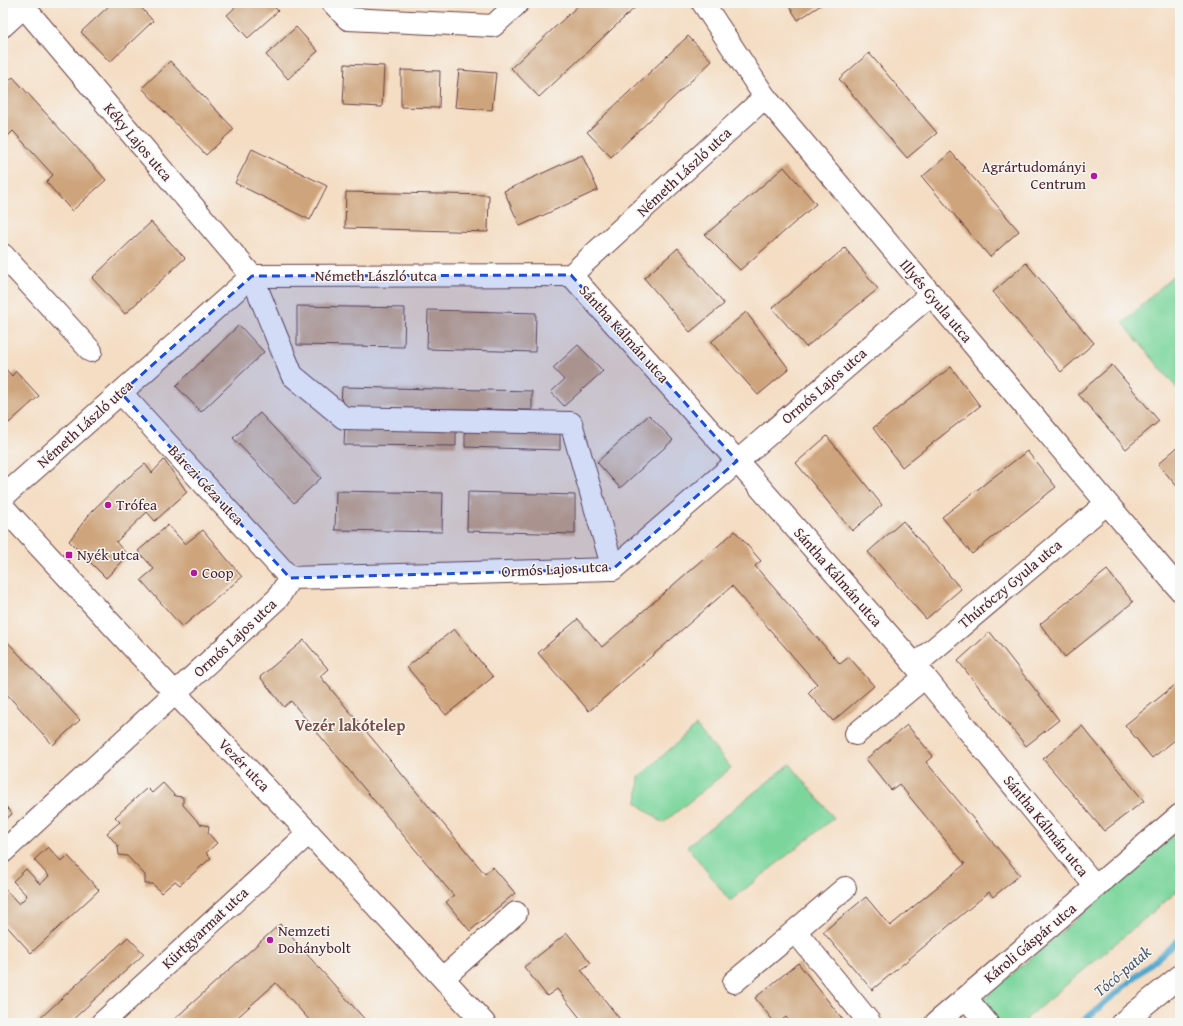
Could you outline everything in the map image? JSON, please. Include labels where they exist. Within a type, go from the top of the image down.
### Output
[{"type":"street","points":[[333,3],[348,19],[493,26],[518,3]]},
{"type":"street","name":"Illyés Gyula utca","points":[[703,3],[765,97],[1106,504],[1180,590]]},
{"type":"street","points":[[3,26],[26,5]]},
{"type":"street","name":"Kéky Lajos utca","points":[[26,5],[252,276],[292,375],[344,418],[571,423],[613,569]]},
{"type":"street","name":"Németh László utca","points":[[3,497],[252,276],[571,275],[765,97]]},
{"type":"street","points":[[3,255],[91,352]]},
{"type":"street","name":"Sántha Kálmán utca","points":[[571,275],[737,461],[920,671],[1096,887]]},
{"type":"street","name":"Ormós Lajos utca","points":[[176,694],[278,598],[290,578],[613,569],[930,294]]},
{"type":"street","name":"Bárczi Géza utca","points":[[121,393],[290,578]]},
{"type":"street","name":"Thúróczy Gyula utca","points":[[856,734],[920,671],[1106,504]]},
{"type":"street","name":"Vezér utca","points":[[3,507],[176,694],[309,833],[484,1023]]},
{"type":"street","points":[[3,852],[176,694]]},
{"type":"street","name":"Károli Gáspár utca","points":[[936,1023],[1180,815]]},
{"type":"street","name":"Kürtgyarmat utca","points":[[102,1023],[309,833]]},
{"type":"street","points":[[734,982],[845,888]]},
{"type":"street","points":[[443,978],[516,913]]},
{"type":"street","points":[[795,931],[870,1023]]},
{"type":"street","points":[[1122,1023],[1180,976]]},
{"type":"street","points":[[966,998],[987,1023]]},
{"type":"highlighted area","points":[[571,275],[737,461],[613,569],[290,578],[121,393],[252,276]]},
{"type":"green space","points":[[1180,269],[1180,392],[1123,323]]},
{"type":"green space","points":[[696,726],[731,768],[663,823],[637,803],[639,777]]},
{"type":"green space","points":[[790,764],[834,818],[730,901],[687,846]]},
{"type":"green space","points":[[1180,830],[1180,889],[1027,1018],[1027,1023],[1004,1022],[992,1014],[982,1000]]},
{"type":"building","points":[[112,3],[137,3],[153,21],[110,62],[81,32]]},
{"type":"building","points":[[240,3],[271,3],[278,11],[248,38],[227,15]]},
{"type":"building","points":[[581,3],[640,3],[539,97],[511,68]]},
{"type":"building","points":[[787,3],[824,3],[798,20]]},
{"type":"building","points":[[296,27],[318,51],[288,79],[266,55]]},
{"type":"building","points":[[688,36],[712,61],[611,157],[587,132]]},
{"type":"building","points":[[869,53],[937,133],[907,158],[839,79]]},
{"type":"building","points":[[170,61],[234,129],[206,155],[142,88]]},
{"type":"building","points":[[345,64],[384,66],[382,107],[343,105]]},
{"type":"building","points":[[401,70],[440,71],[439,108],[401,107]]},
{"type":"building","points":[[459,70],[496,73],[492,110],[455,107]]},
{"type":"building","points":[[13,77],[106,180],[72,211],[46,182],[53,175],[13,131],[6,138],[3,135],[3,86]]},
{"type":"building","points":[[252,149],[327,186],[310,220],[235,183]]},
{"type":"building","points":[[951,152],[1019,231],[990,257],[922,177]]},
{"type":"building","points":[[582,155],[598,190],[520,226],[504,191]]},
{"type":"building","points":[[784,167],[816,204],[740,270],[705,235]]},
{"type":"building","points":[[346,192],[489,195],[488,232],[345,228]]},
{"type":"building","points":[[151,222],[185,258],[125,314],[92,278]]},
{"type":"building","points":[[678,248],[724,304],[690,332],[644,278]]},
{"type":"building","points":[[845,248],[878,289],[806,347],[772,308]]},
{"type":"building","points":[[1026,263],[1094,343],[1061,372],[993,292]]},
{"type":"building","points":[[297,306],[405,308],[404,347],[297,345]]},
{"type":"building","points":[[428,310],[536,313],[535,352],[427,349]]},
{"type":"building","points":[[746,312],[789,369],[758,395],[711,342]]},
{"type":"building","points":[[239,325],[264,352],[201,412],[176,386]]},
{"type":"building","points":[[578,345],[603,371],[564,406],[551,392],[564,380],[553,368]]},
{"type":"building","points":[[1112,365],[1159,421],[1126,449],[1078,394]]},
{"type":"building","points":[[3,366],[12,376],[16,371],[39,396],[9,423],[3,417]]},
{"type":"building","points":[[951,367],[980,406],[902,467],[873,428]]},
{"type":"building","points":[[342,387],[532,391],[532,410],[341,407]]},
{"type":"building","points":[[260,413],[321,478],[294,503],[233,438]]},
{"type":"building","points":[[649,415],[673,440],[620,488],[597,462]]},
{"type":"building","points":[[345,424],[456,425],[456,446],[344,445]]},
{"type":"building","points":[[465,427],[560,430],[560,450],[465,447]]},
{"type":"building","points":[[827,436],[882,505],[852,531],[796,463]]},
{"type":"building","points":[[1180,445],[1180,490],[1158,464]]},
{"type":"building","points":[[1027,451],[1056,487],[972,554],[942,517]]},
{"type":"building","points":[[164,460],[187,492],[155,521],[147,512],[116,542],[128,556],[106,578],[69,541],[92,511],[119,485],[145,464],[152,473]]},
{"type":"building","points":[[336,491],[443,493],[442,532],[335,530]]},
{"type":"building","points":[[468,492],[575,495],[575,534],[467,531]]},
{"type":"building","points":[[903,521],[961,589],[926,619],[868,552]]},
{"type":"building","name":"Coop","points":[[168,525],[185,544],[203,530],[242,577],[182,627],[141,580],[154,569],[138,551]]},
{"type":"building","points":[[735,531],[761,561],[755,566],[840,664],[849,657],[874,686],[833,721],[808,693],[817,684],[732,586],[589,711],[538,653],[578,619],[602,647]]},
{"type":"building","points":[[1107,570],[1133,602],[1065,657],[1040,624]]},
{"type":"building","points":[[454,629],[493,677],[446,715],[407,667]]},
{"type":"building","points":[[990,632],[1059,720],[1026,746],[958,661]]},
{"type":"building","points":[[3,637],[80,720],[53,745],[3,690]]},
{"type":"building","points":[[304,640],[328,669],[320,676],[485,874],[493,867],[515,893],[470,931],[446,902],[454,896],[291,701],[284,707],[260,677]]},
{"type":"building","points":[[1180,681],[1180,736],[1152,758],[1125,725]]},
{"type":"building","points":[[907,725],[933,756],[926,762],[1020,875],[993,897],[989,892],[872,990],[823,932],[866,897],[890,926],[965,864],[899,784],[891,790],[866,759]]},
{"type":"building","points":[[1082,726],[1144,801],[1104,831],[1043,759]]},
{"type":"building","points":[[163,783],[175,796],[183,797],[183,805],[200,824],[209,826],[208,833],[217,843],[206,853],[211,858],[180,885],[175,881],[161,893],[153,884],[145,884],[145,875],[127,856],[119,855],[118,846],[107,833],[120,822],[115,817],[147,788],[152,793]]},
{"type":"building","points":[[3,803],[12,814],[3,822]]},
{"type":"building","points":[[48,847],[62,862],[68,856],[99,890],[31,953],[3,922],[3,889],[4,888],[19,904],[27,896],[13,881],[26,869],[40,884],[44,881],[49,876],[34,860]]},
{"type":"building","points":[[280,924],[368,1023],[312,1023],[276,983],[231,1023],[170,1023]]},
{"type":"building","points":[[567,933],[591,963],[581,970],[623,1023],[584,1023],[557,989],[547,996],[524,967]]},
{"type":"building","points":[[128,937],[144,954],[69,1023],[35,1023]]},
{"type":"building","points":[[798,963],[844,1021],[841,1023],[787,1023],[789,1021],[786,1017],[778,1023],[775,1023],[755,998]]},
{"type":"waterway","name":"Tócó-patak","points":[[1081,1023],[1180,939]]},
{"type":"place","name":"Agrártudományi Centrum","points":[[1094,176]]},
{"type":"place","name":"Trófea","points":[[108,505]]},
{"type":"place","name":"Nyék utca","points":[[69,555]]},
{"type":"place","name":"Coop","points":[[194,573]]},
{"type":"place","name":"Nemzeti Dohánybolt","points":[[270,940]]},
{"type":"district","name":"Vezér lakótelep","points":[[350,725]]}]
